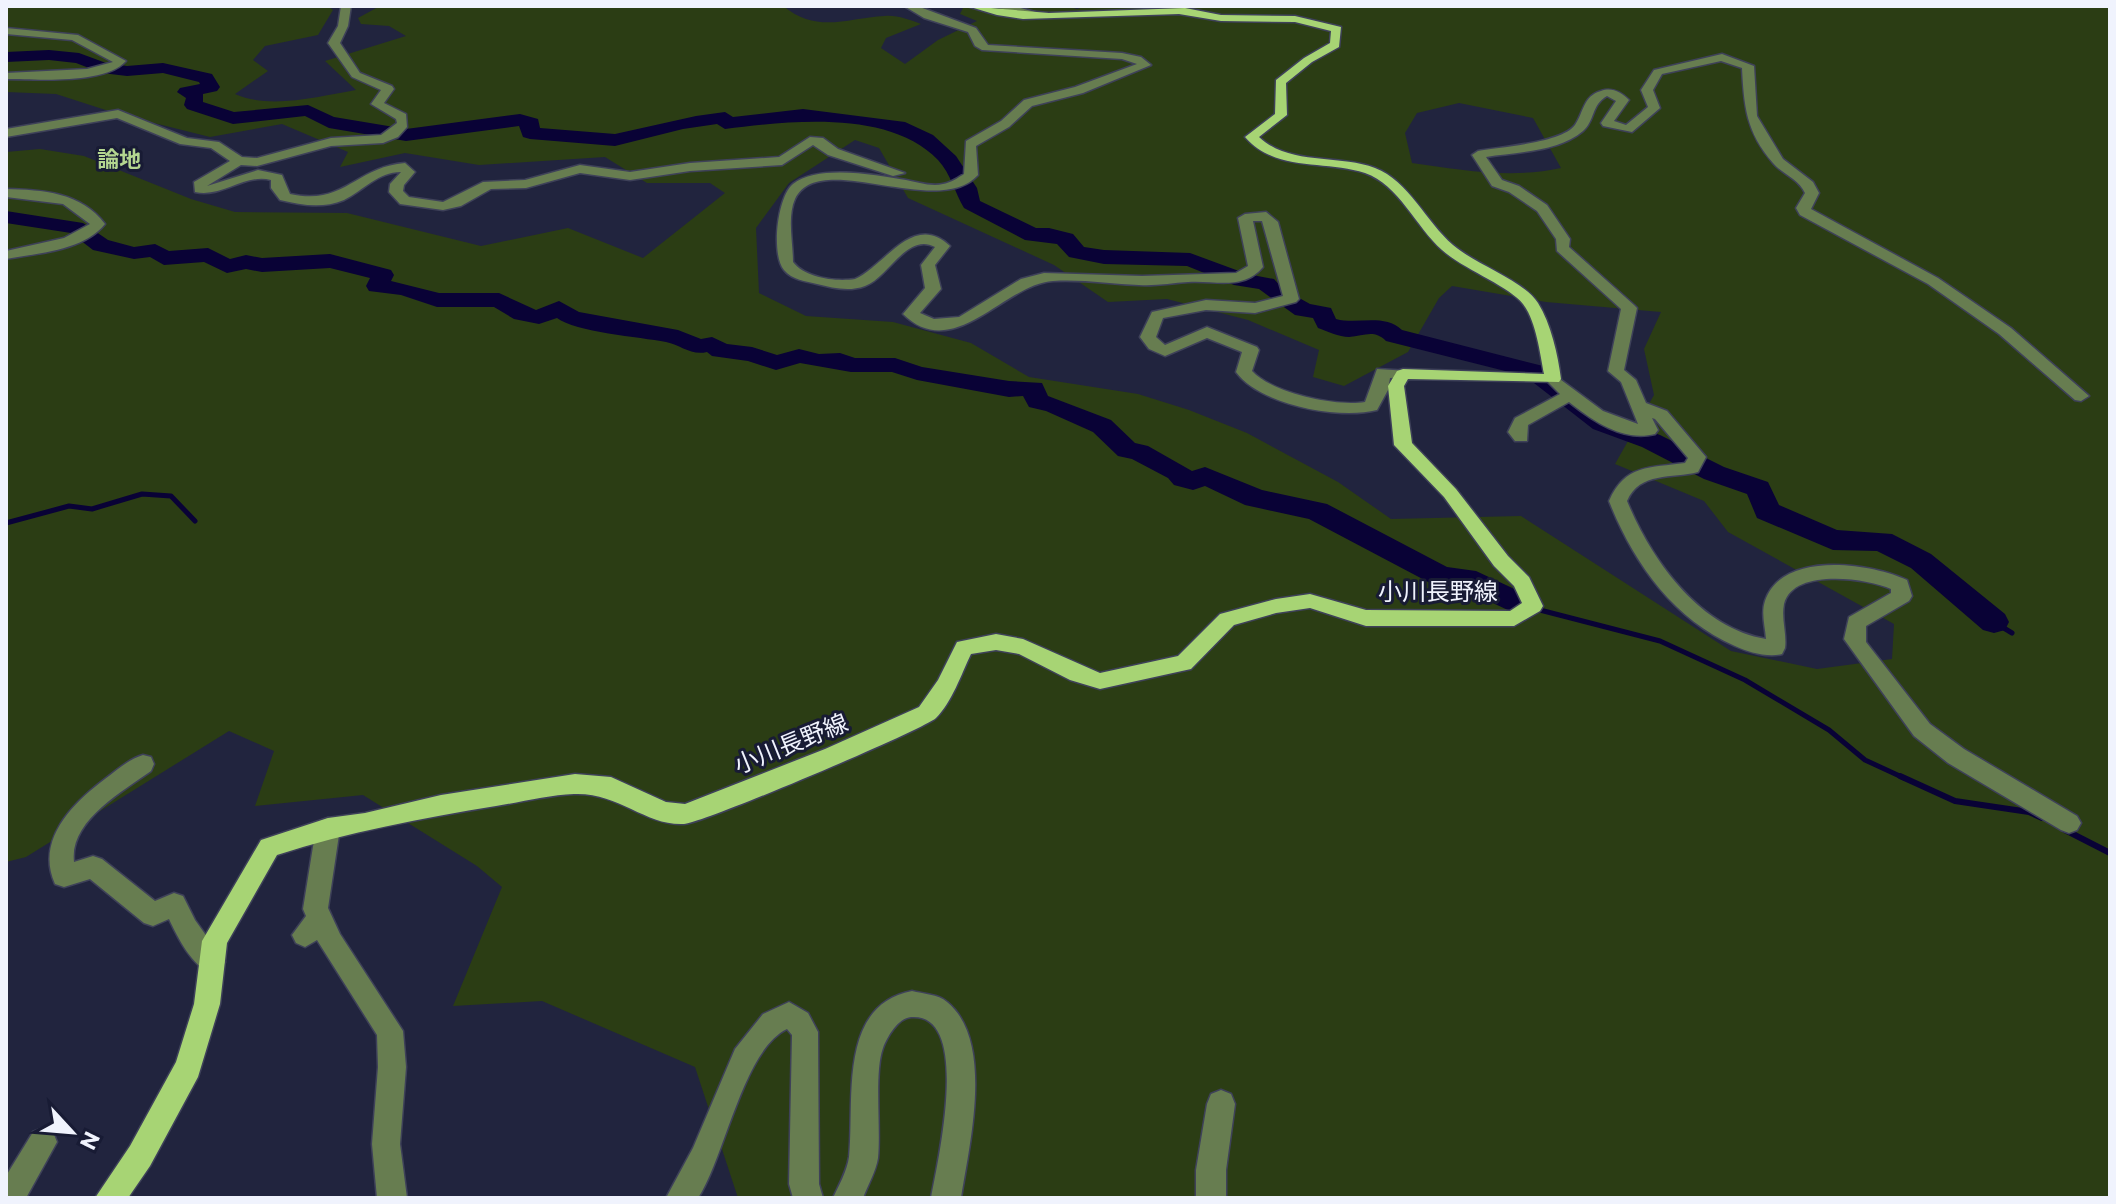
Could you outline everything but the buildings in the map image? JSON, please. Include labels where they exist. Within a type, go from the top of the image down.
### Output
[{"type":"main road","points":[[972,6],[1003,14],[1101,16],[1180,11],[1221,18],[1244,16],[1297,21],[1337,29],[1335,45],[1308,60],[1280,82],[1281,115],[1255,131],[1251,137],[1269,153],[1346,163],[1376,172],[1395,188],[1434,235],[1472,267],[1530,304],[1552,361],[1553,379],[1403,374]]},
{"type":"main road","name":"小川長野線","points":[[110,1198],[140,1156],[188,1067],[207,1004],[215,941],[269,847],[328,828],[365,823],[441,805],[575,784],[611,787],[664,812],[686,814],[833,756],[927,713],[946,685],[964,648],[996,642],[1023,647],[1077,674],[1100,681],[1184,663],[1227,619],[1310,601],[1366,618],[1514,618],[1533,606],[1522,582],[1501,561],[1450,493],[1403,445],[1396,386],[1403,374]]},
{"type":"street","points":[[346,6],[343,26],[334,43],[356,75],[388,89],[377,104],[402,117],[403,124],[394,134],[383,139],[331,142],[257,162],[239,161],[214,173],[199,185],[200,189],[217,191],[247,177],[271,174],[277,178],[278,188],[285,197],[321,202],[345,196],[378,171],[405,167],[408,172],[397,184],[396,192],[405,201],[443,206],[456,203],[488,185],[526,184],[580,169],[630,176],[714,164],[782,161],[810,141],[819,141],[833,152],[885,170],[949,184]]},
{"type":"street","points":[[909,6],[928,16],[972,30],[979,44],[986,48],[1122,56],[1137,59],[1145,65],[1079,90],[1028,103],[1005,124],[970,144],[971,175],[938,189],[845,174],[802,185],[788,201],[786,262],[796,274],[826,282],[854,284],[866,280],[899,249],[913,242],[934,240],[943,246],[928,265],[933,289],[911,314],[951,325],[974,316],[1025,282],[1047,277],[1156,281],[1190,277],[1229,281],[1256,267],[1245,218],[1266,216],[1273,225],[1291,299],[1255,308],[1206,305],[1157,315],[1148,337],[1155,346],[1165,351],[1207,332],[1251,350],[1244,372],[1249,380],[1292,398],[1355,411],[1371,406],[1380,390],[1383,372],[1403,374]]},
{"type":"street","points":[[994,6],[1037,14]]},
{"type":"street","points":[[6,31],[74,37],[120,61],[114,69],[95,74],[76,72],[6,76]]},
{"type":"street","points":[[1553,379],[1597,415],[1640,431],[1649,430],[1628,380],[1616,371],[1629,308],[1562,248],[1563,239],[1542,208],[1514,189],[1497,183],[1478,155],[1567,137],[1580,128],[1584,113],[1596,95],[1603,92],[1617,94],[1623,100],[1607,123],[1628,129],[1654,108],[1647,90],[1658,72],[1722,57],[1748,66],[1751,116],[1778,161],[1808,185],[1812,193],[1803,208],[1805,212],[1933,281],[2005,331],[2081,396]]},
{"type":"street","points":[[6,133],[127,115],[147,128],[184,141],[215,145],[239,161]]},
{"type":"street","points":[[6,193],[52,195],[81,210],[98,224],[83,236],[6,255]]},
{"type":"street","points":[[1521,437],[1517,432],[1521,422],[1570,395]]},
{"type":"street","points":[[1639,406],[1661,415],[1697,457],[1692,468],[1653,472],[1633,478],[1625,484],[1618,501],[1637,547],[1672,592],[1730,634],[1754,645],[1775,648],[1774,608],[1776,597],[1783,589],[1806,577],[1832,571],[1872,572],[1887,577],[1900,585],[1902,596],[1856,622],[1854,627],[1854,639],[1874,670],[1907,713],[1935,741],[2069,823]]},
{"type":"street","points":[[143,764],[107,791],[76,821],[61,851],[64,876],[93,867],[153,915],[174,904],[186,928],[212,962]]},
{"type":"street","points":[[328,828],[312,926],[331,942],[390,1031],[392,1067],[386,1144],[392,1198]]},
{"type":"street","points":[[848,1198],[863,1161],[868,1051],[886,1016],[909,1003],[934,1006],[951,1023],[962,1052],[946,1198]]},
{"type":"street","points":[[681,1198],[698,1171],[735,1079],[752,1048],[764,1030],[779,1017],[789,1015],[799,1022],[805,1032],[804,1184],[808,1198]]},
{"type":"street","points":[[1211,1198],[1211,1170],[1221,1104]]},
{"type":"street","points":[[9,1198],[43,1142]]},
{"type":"green space","points":[[6,6],[328,6],[333,10],[318,35],[265,46],[253,60],[268,71],[235,94],[249,99],[279,101],[356,90],[325,61],[406,36],[389,26],[361,24],[358,18],[380,6],[783,6],[796,15],[820,22],[894,16],[921,24],[886,38],[881,48],[905,64],[938,40],[977,21],[960,14],[964,6],[1067,6],[1077,9],[1086,6],[2110,6],[2110,1198],[738,1198],[695,1067],[542,1001],[453,1006],[502,887],[477,866],[363,795],[255,806],[274,751],[229,731],[26,857],[6,862],[6,152],[40,149],[84,156],[191,199],[235,212],[347,213],[481,246],[568,228],[643,258],[725,193],[710,183],[647,183],[605,157],[479,165],[405,153],[340,167],[348,152],[282,124],[210,137],[118,114],[56,94],[6,92]],"holes":[[[1459,103],[1533,118],[1561,168],[1505,173],[1412,163],[1405,133],[1417,113]],[[855,140],[879,148],[908,198],[1054,265],[1108,302],[1167,299],[1248,320],[1319,350],[1313,377],[1344,386],[1408,352],[1439,298],[1452,286],[1546,302],[1661,312],[1644,349],[1654,395],[1615,464],[1704,501],[1728,532],[1894,624],[1892,659],[1817,669],[1731,651],[1521,516],[1391,519],[1338,482],[1247,433],[1189,410],[1138,394],[1029,377],[971,343],[893,322],[806,316],[759,293],[756,228],[789,183]]]},
{"type":"waterway","points":[[6,57],[49,55],[79,58],[102,68],[127,71],[163,68],[206,78],[211,87],[186,92],[195,96],[193,105],[233,118],[308,110],[329,122],[406,135],[520,120],[531,123],[530,133],[615,140],[696,121],[725,118],[725,123],[803,114],[898,126],[926,139],[949,160],[962,185],[967,188],[971,204],[1033,235],[1049,234],[1065,239],[1077,252],[1104,257],[1190,260],[1242,280],[1266,284],[1303,310],[1323,313],[1326,323],[1348,330],[1367,326],[1388,330],[1394,336],[1432,343],[1534,371],[1602,423],[1651,441],[1714,473],[1758,488],[1767,511],[1833,540],[1882,541],[1921,561],[1994,622]]},
{"type":"waterway","points":[[6,217],[76,227],[101,245],[134,253],[155,250],[164,258],[208,255],[227,266],[246,262],[262,265],[330,261],[383,275],[377,286],[404,289],[437,300],[499,300],[522,314],[539,317],[559,308],[572,318],[678,337],[698,347],[712,344],[720,351],[752,354],[776,363],[799,356],[819,361],[840,360],[851,365],[895,365],[917,373],[1009,389],[1033,388],[1038,402],[1052,404],[1102,426],[1127,450],[1139,452],[1178,472],[1184,479],[1193,481],[1205,476],[1255,498],[1317,511],[1442,577],[1466,578],[1512,601]]},
{"type":"waterway","points":[[6,523],[69,506],[92,509],[142,494],[171,496],[195,521]]},
{"type":"waterway","points":[[1512,601],[1527,606]]},
{"type":"waterway","points":[[1536,609],[1660,641],[1745,680],[1829,730],[1865,760],[1904,778]]},
{"type":"waterway","points":[[1994,622],[2012,633]]},
{"type":"waterway","points":[[1900,776],[1955,801],[2029,812],[2042,818]]},
{"type":"waterway","points":[[2065,830],[2110,853]]},
{"type":"district","name":"論地","points":[[119,159]]}]
